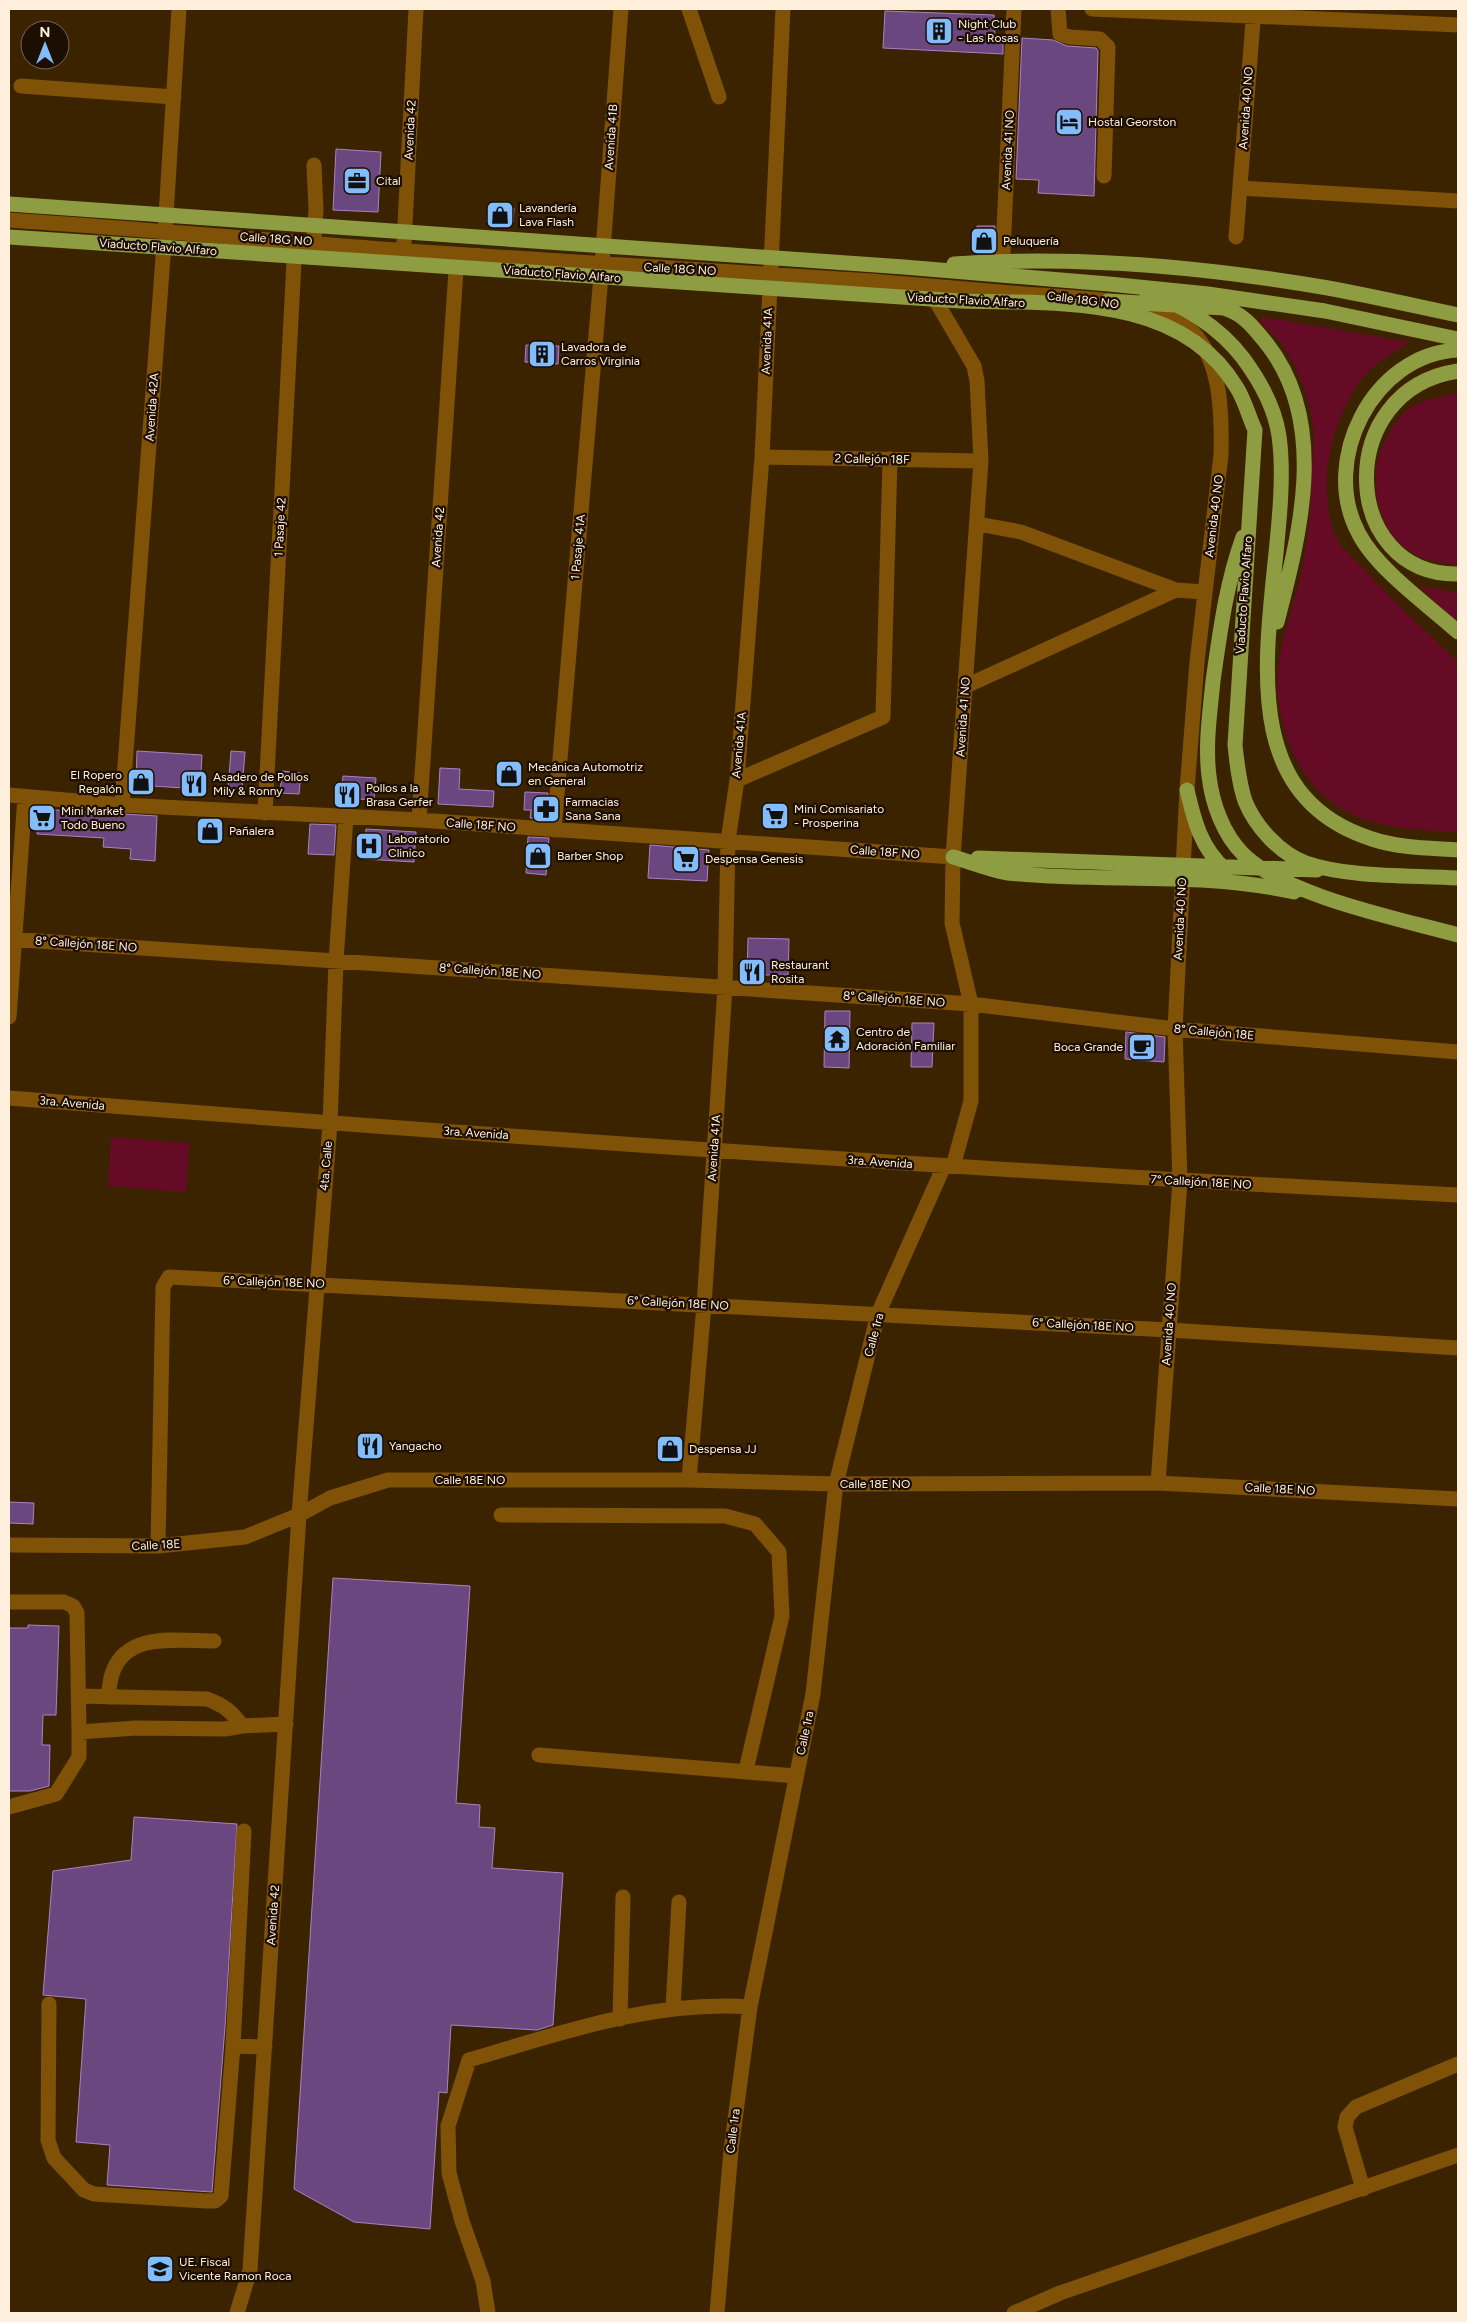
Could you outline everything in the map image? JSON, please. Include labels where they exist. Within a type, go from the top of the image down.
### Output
[{"type":"main road","name":"Viaducto Flavio Alfaro","points":[[9,204],[904,267],[1109,284],[1286,305],[1458,339]]},
{"type":"main road","name":"Viaducto Flavio Alfaro","points":[[9,236],[1116,310],[1151,319],[1184,333],[1216,361],[1237,388],[1255,430],[1235,745],[1238,778],[1246,803],[1260,827],[1281,848],[1305,862],[1341,871],[1458,878]]},
{"type":"main road","points":[[904,267],[1054,259],[1191,270],[1327,288],[1458,315]]},
{"type":"main road","points":[[1109,284],[1156,297],[1182,308],[1218,331],[1245,361],[1267,399],[1279,435],[1281,454],[1267,684],[1272,732],[1287,772],[1311,804],[1327,818],[1349,830],[1373,840],[1397,845],[1458,850]]},
{"type":"main road","points":[[1108,301],[1224,308],[1237,312],[1257,332],[1272,351],[1292,390],[1301,418],[1304,446],[1295,552],[1269,652]]},
{"type":"main road","points":[[1458,350],[1428,356],[1405,367],[1388,379],[1374,394],[1363,412],[1351,442],[1346,488],[1349,512],[1358,534],[1373,556],[1458,632]]},
{"type":"main road","points":[[1458,370],[1422,381],[1403,393],[1390,406],[1378,425],[1371,444],[1366,465],[1366,485],[1370,507],[1378,528],[1399,554],[1427,571],[1458,574]]},
{"type":"main road","points":[[1250,517],[1232,569],[1225,598],[1210,710],[1209,776],[1221,821],[1243,854],[1266,871],[1288,883],[1340,902]]},
{"type":"main road","points":[[1187,790],[1196,827],[1214,860],[1227,871],[1270,886],[1340,902],[1458,935]]},
{"type":"main road","points":[[956,858],[1341,871]]},
{"type":"main road","points":[[956,858],[1007,872],[1270,886]]},
{"type":"street","name":"Avenida 42A","points":[[122,805],[166,231],[179,9]]},
{"type":"street","name":"Avenida 42","points":[[404,250],[416,9]]},
{"type":"street","name":"Avenida 41B","points":[[602,264],[621,9]]},
{"type":"street","points":[[690,9],[719,97]]},
{"type":"street","name":"Avenida 41A","points":[[689,1480],[704,1305],[726,988],[728,841],[737,780],[762,457],[769,274],[783,9]]},
{"type":"street","name":"Avenida 41 NO","points":[[1001,292],[1014,9]]},
{"type":"street","points":[[1058,9],[1060,34],[1070,37],[1100,39],[1108,47],[1104,176]]},
{"type":"street","points":[[1092,9],[1426,16],[1458,25]]},
{"type":"street","name":"Avenida 40 NO","points":[[1236,237],[1254,12]]},
{"type":"street","points":[[21,86],[174,97]]},
{"type":"street","points":[[314,165],[316,210],[314,242]]},
{"type":"street","points":[[1240,188],[1458,201]]},
{"type":"street","name":"Calle 18G NO","points":[[9,220],[295,240],[457,254],[927,285],[1108,301],[1160,313],[1177,321],[1192,331],[1209,358]]},
{"type":"street","name":"1 Pasaje 42","points":[[265,813],[295,240]]},
{"type":"street","name":"Avenida 42","points":[[419,820],[457,254]]},
{"type":"street","name":"1 Pasaje 41A","points":[[554,830],[602,264]]},
{"type":"street","name":"Avenida 41 NO","points":[[927,285],[974,366],[977,381],[981,461],[952,923],[971,1004],[971,1101],[949,1162]]},
{"type":"street","name":"Avenida 40 NO","points":[[1158,1482],[1180,1181],[1175,1030],[1187,790],[1204,592],[1222,438],[1218,390],[1209,358]]},
{"type":"street","name":"2 Callejón 18F","points":[[762,457],[981,461]]},
{"type":"street","points":[[737,780],[883,718],[890,459]]},
{"type":"street","points":[[978,524],[1020,532],[1176,590],[1204,592]]},
{"type":"street","points":[[966,686],[1176,590]]},
{"type":"street","name":"Calle 18F NO","points":[[9,795],[122,805],[419,820],[956,858]]},
{"type":"street","points":[[9,1017],[11,939],[25,797]]},
{"type":"street","name":"4ta. Calle","points":[[299,1515],[330,1124],[336,961],[346,817]]},
{"type":"street","name":"8° Callejón 18E NO","points":[[11,939],[971,1004]]},
{"type":"street","name":"8° Callejón 18E","points":[[971,1004],[1175,1030],[1458,1052]]},
{"type":"street","name":"3ra. Avenida","points":[[9,1098],[330,1124],[949,1162]]},
{"type":"street","name":"7° Callejón 18E NO","points":[[949,1162],[1180,1181],[1458,1195]]},
{"type":"street","name":"Calle 1ra","points":[[717,2313],[730,2150],[750,2007],[813,1694],[836,1484],[878,1314],[949,1162]]},
{"type":"street","name":"6° Callejón 18E NO","points":[[158,1546],[163,1287],[165,1280],[169,1277],[316,1283],[1169,1330],[1458,1348]]},
{"type":"street","name":"Calle 18E NO","points":[[299,1515],[330,1498],[388,1480],[689,1480],[836,1484],[1158,1482],[1458,1499]]},
{"type":"street","name":"Avenida 42","points":[[237,2313],[250,2270],[299,1515]]},
{"type":"street","name":"Calle 18E","points":[[9,1545],[158,1546],[245,1537],[299,1515]]},
{"type":"street","points":[[500,1515],[726,1516],[755,1524],[769,1538],[779,1552],[782,1616],[746,1770]]},
{"type":"street","points":[[9,1602],[64,1602],[73,1606],[77,1613],[79,1732],[79,1757],[56,1794],[9,1807]]},
{"type":"street","points":[[108,1697],[112,1673],[126,1651],[145,1642],[214,1641]]},
{"type":"street","points":[[78,1696],[207,1699],[222,1704],[233,1713],[242,1726]]},
{"type":"street","points":[[79,1732],[136,1728],[226,1729],[242,1726],[286,1724]]},
{"type":"street","points":[[539,1755],[746,1770],[796,1776]]},
{"type":"street","points":[[49,2004],[48,2140],[50,2150],[77,2184],[94,2194],[206,2200],[215,2200],[221,2196],[233,2046],[244,1831]]},
{"type":"street","points":[[620,2019],[623,1897]]},
{"type":"street","points":[[673,2008],[679,1902]]},
{"type":"street","points":[[488,2313],[483,2281],[462,2221],[449,2173],[448,2126],[469,2060],[585,2025],[673,2008],[722,2005],[750,2007]]},
{"type":"street","points":[[233,2046],[264,2047]]},
{"type":"street","points":[[1363,2188],[1345,2127],[1347,2117],[1356,2107],[1458,2064]]},
{"type":"street","points":[[1014,2313],[1060,2293],[1458,2155]]},
{"type":"shaded area","points":[[1263,317],[1410,342],[1371,369],[1354,390],[1336,431],[1330,454],[1327,499],[1331,521],[1338,541],[1343,548],[1458,662],[1458,832],[1382,824],[1340,808],[1321,793],[1305,774],[1287,740],[1278,699],[1277,678],[1282,644],[1305,551],[1310,509],[1313,434],[1309,406],[1298,374],[1281,343],[1259,322]]},
{"type":"shaded area","points":[[1458,393],[1458,565],[1456,565],[1423,558],[1399,544],[1382,517],[1378,502],[1376,470],[1379,455],[1385,441],[1403,414],[1411,407],[1422,402]]},
{"type":"shaded area","points":[[1419,586],[1458,592],[1458,624]]},
{"type":"shaded area","points":[[111,1137],[190,1143],[186,1192],[108,1186]]},
{"type":"building","name":"Night Club - Las Rosas","points":[[885,11],[994,15],[995,37],[1003,37],[1003,54],[883,48]]},
{"type":"building","points":[[1022,38],[1053,40],[1067,46],[1096,48],[1098,51],[1094,196],[1038,193],[1039,180],[1016,179]]},
{"type":"building","name":"Cital","points":[[336,149],[381,152],[378,212],[333,210]]},
{"type":"building","name":"Lavandería Lava Flash","points":[[488,207],[514,208],[513,223],[487,222]]},
{"type":"building","points":[[977,226],[995,226],[994,242],[976,242]]},
{"type":"building","name":"Lavadora de Carros Virginia","points":[[526,345],[559,346],[558,364],[525,362]]},
{"type":"building","points":[[137,751],[202,755],[200,789],[136,785]]},
{"type":"building","points":[[231,751],[245,752],[242,790],[228,789]]},
{"type":"building","points":[[440,768],[460,769],[459,789],[494,791],[493,807],[438,804]]},
{"type":"building","points":[[282,771],[301,773],[299,794],[280,793]]},
{"type":"building","points":[[343,776],[376,778],[374,800],[341,798]]},
{"type":"building","points":[[525,792],[548,793],[545,819],[530,818],[531,810],[524,810]]},
{"type":"building","name":"Mini Comisariato - Prosperina","points":[[765,807],[785,807],[785,825],[765,824]]},
{"type":"building","points":[[38,809],[157,816],[155,861],[130,859],[131,849],[103,847],[104,838],[37,834]]},
{"type":"building","points":[[310,824],[336,825],[334,855],[308,854]]},
{"type":"building","points":[[366,829],[416,832],[414,862],[364,859]]},
{"type":"building","points":[[528,837],[549,838],[546,875],[526,873]]},
{"type":"building","points":[[650,845],[709,850],[707,881],[648,878]]},
{"type":"building","points":[[748,938],[789,939],[788,975],[747,975]]},
{"type":"building","name":"Centro de Adoración Familiar","points":[[825,1011],[850,1011],[849,1068],[824,1067]]},
{"type":"building","points":[[912,1023],[934,1023],[932,1067],[911,1067]]},
{"type":"building","points":[[1126,1032],[1165,1037],[1164,1062],[1125,1059]]},
{"type":"building","points":[[9,1502],[34,1503],[33,1524],[9,1523]]},
{"type":"building","points":[[333,1578],[470,1586],[456,1803],[480,1805],[479,1827],[495,1828],[492,1868],[563,1873],[553,2025],[537,2030],[451,2025],[447,2093],[439,2092],[430,2229],[354,2222],[294,2189]]},
{"type":"building","points":[[28,1625],[59,1626],[56,1715],[43,1715],[42,1745],[50,1745],[49,1786],[30,1791],[9,1791],[9,1628],[28,1628]]},
{"type":"building","points":[[134,1817],[237,1824],[225,2027],[212,2192],[107,2185],[110,2145],[76,2142],[86,1999],[43,1995],[53,1871],[131,1860]]},
{"type":"place","name":"Night Club - Las Rosas","points":[[939,31]]},
{"type":"place","name":"Hostal Georston","points":[[1069,122]]},
{"type":"place","name":"Cital","points":[[357,181]]},
{"type":"place","name":"Lavandería Lava Flash","points":[[500,215]]},
{"type":"place","name":"Peluquería","points":[[984,241]]},
{"type":"place","name":"Lavadora de Carros Virginia","points":[[542,354]]},
{"type":"place","name":"Mecánica Automotriz en General","points":[[509,774]]},
{"type":"place","name":"El Ropero Regalón","points":[[141,782]]},
{"type":"place","name":"Asadero de Pollos Mily & Ronny","points":[[194,784]]},
{"type":"place","name":"Pollos a la Brasa Gerfer","points":[[347,795]]},
{"type":"place","name":"Farmacias Sana Sana","points":[[546,809]]},
{"type":"place","name":"Mini Comisariato - Prosperina","points":[[775,816]]},
{"type":"place","name":"Mini Market Todo Bueno","points":[[42,818]]},
{"type":"place","name":"Pañalera","points":[[210,831]]},
{"type":"place","name":"Laboratorio Clinico","points":[[369,846]]},
{"type":"place","name":"Barber Shop","points":[[538,856]]},
{"type":"place","name":"Despensa Genesis","points":[[686,859]]},
{"type":"place","name":"Restaurant Rosita","points":[[752,972]]},
{"type":"place","name":"Centro de Adoración Familiar","points":[[837,1039]]},
{"type":"place","name":"Boca Grande","points":[[1142,1047]]},
{"type":"place","name":"Yangacho","points":[[370,1446]]},
{"type":"place","name":"Despensa JJ","points":[[670,1449]]},
{"type":"place","name":"UE. Fiscal Vicente Ramon Roca","points":[[160,2269]]}]
